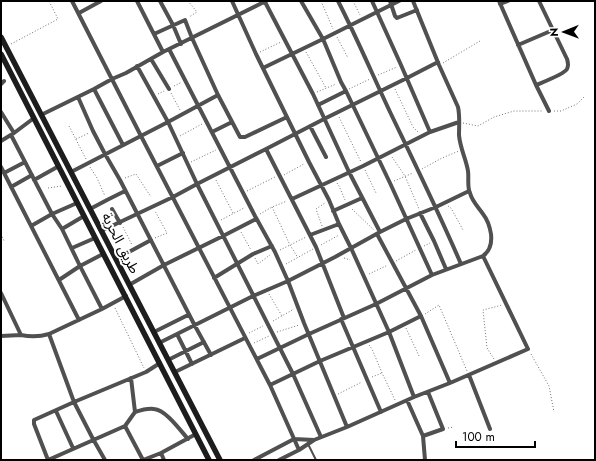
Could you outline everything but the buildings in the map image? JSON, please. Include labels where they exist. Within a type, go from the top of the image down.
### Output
[{"type":"main road","name":"طريق الحرية","points":[[1,37],[220,460]]},
{"type":"main road","name":"طريق الحرية","points":[[1,54],[209,460]]},
{"type":"street","points":[[72,1],[270,384],[299,450]]},
{"type":"street","points":[[78,13],[101,1]]},
{"type":"street","points":[[137,1],[163,52]]},
{"type":"street","points":[[160,1],[181,44]]},
{"type":"street","points":[[232,1],[256,54],[329,200],[389,332],[414,397]]},
{"type":"street","points":[[41,115],[265,1],[313,94],[378,233],[421,316],[450,383]]},
{"type":"street","points":[[301,1],[323,40],[341,82],[353,104],[432,275]]},
{"type":"street","points":[[338,1],[436,207],[461,264]]},
{"type":"street","points":[[372,1],[430,132]]},
{"type":"street","points":[[263,68],[365,19],[390,3],[399,1]]},
{"type":"street","points":[[257,359],[342,318],[376,304],[432,275],[483,256],[490,247],[491,235],[489,226],[484,214],[475,204],[469,191],[467,170],[459,136],[458,107],[438,64],[413,1]]},
{"type":"street","points":[[508,1],[500,2],[518,45],[549,111]]},
{"type":"street","points":[[536,85],[561,74],[568,68],[567,59],[539,1]]},
{"type":"street","points":[[390,3],[397,18],[417,10]]},
{"type":"street","points":[[154,34],[185,20],[218,95],[239,136],[243,137],[287,117]]},
{"type":"street","points":[[518,45],[553,30]]},
{"type":"street","points":[[169,50],[275,252],[347,427]]},
{"type":"street","points":[[151,58],[169,89]]},
{"type":"street","points":[[101,231],[173,198],[197,184],[353,104],[438,64]]},
{"type":"street","points":[[137,66],[168,122],[187,164],[280,347],[321,437]]},
{"type":"street","points":[[94,89],[123,145]]},
{"type":"street","points":[[318,105],[346,91]]},
{"type":"street","points":[[71,172],[218,95]]},
{"type":"street","points":[[78,97],[93,131],[164,265],[188,315],[211,355]]},
{"type":"street","points":[[1,112],[25,162],[52,214],[72,248],[102,309]]},
{"type":"street","points":[[1,141],[34,118]]},
{"type":"street","points":[[212,132],[232,122]]},
{"type":"street","points":[[292,199],[363,166],[430,132],[459,122]]},
{"type":"street","points":[[310,126],[326,158]]},
{"type":"street","points":[[266,149],[316,247],[353,347],[381,412]]},
{"type":"street","points":[[157,166],[183,153]]},
{"type":"street","points":[[4,173],[25,162]]},
{"type":"street","points":[[11,187],[59,166]]},
{"type":"street","points":[[1,167],[79,320]]},
{"type":"street","points":[[160,343],[322,264],[406,219],[436,207],[469,191]]},
{"type":"street","points":[[90,209],[125,192]]},
{"type":"street","points":[[333,210],[362,198]]},
{"type":"street","points":[[31,226],[52,214],[77,203]]},
{"type":"street","points":[[112,209],[120,223]]},
{"type":"street","points":[[420,213],[446,269]]},
{"type":"street","points":[[62,229],[84,216]]},
{"type":"street","points":[[129,285],[164,265],[224,236],[256,218]]},
{"type":"street","points":[[310,236],[339,224]]},
{"type":"street","points":[[72,248],[95,238]]},
{"type":"street","points":[[116,259],[151,240]]},
{"type":"street","points":[[214,278],[253,254],[272,246]]},
{"type":"street","points":[[59,280],[80,266],[103,254]]},
{"type":"street","points":[[279,460],[299,450],[314,440],[528,349],[483,256]]},
{"type":"street","points":[[1,293],[21,335]]},
{"type":"street","points":[[1,336],[21,335],[41,337],[102,309],[126,296]]},
{"type":"street","points":[[154,332],[188,315]]},
{"type":"street","points":[[270,384],[320,361],[367,342],[421,316]]},
{"type":"street","points":[[49,334],[74,402],[105,460]]},
{"type":"street","points":[[177,334],[192,364]]},
{"type":"street","points":[[175,372],[245,337]]},
{"type":"street","points":[[168,360],[204,342]]},
{"type":"street","points":[[160,363],[146,372],[39,417],[34,420],[34,426],[48,460],[125,426],[135,412],[153,408],[167,416],[188,439]]},
{"type":"street","points":[[469,375],[490,429]]},
{"type":"street","points":[[131,378],[135,412]]},
{"type":"street","points":[[423,436],[443,429],[428,392]]},
{"type":"street","points":[[407,400],[423,436],[425,460]]},
{"type":"street","points":[[56,411],[73,448]]},
{"type":"street","points":[[125,426],[143,460],[161,453],[196,434]]},
{"type":"street","points":[[254,460],[294,439],[314,440]]},
{"type":"street","points":[[161,453],[164,460]]},
{"type":"lane","points":[[306,439],[316,460]]},
{"type":"path","points":[[6,46],[58,18],[49,1]]},
{"type":"path","points":[[185,20],[197,12],[188,1]]},
{"type":"path","points":[[321,1],[348,58]]},
{"type":"path","points":[[353,1],[359,14],[365,19]]},
{"type":"path","points":[[256,54],[285,40]]},
{"type":"path","points":[[438,64],[480,41]]},
{"type":"path","points":[[304,48],[326,88]]},
{"type":"path","points":[[346,91],[401,65]]},
{"type":"path","points":[[154,96],[184,81]]},
{"type":"path","points":[[313,94],[341,82]]},
{"type":"path","points":[[393,85],[413,127],[422,136]]},
{"type":"path","points":[[169,89],[183,114]]},
{"type":"path","points":[[459,122],[478,126],[494,118],[514,111],[561,111],[577,104],[585,96]]},
{"type":"path","points":[[337,113],[376,193]]},
{"type":"path","points":[[176,138],[207,122]]},
{"type":"path","points":[[69,126],[107,200]]},
{"type":"path","points":[[75,140],[93,131]]},
{"type":"path","points":[[187,164],[220,148]]},
{"type":"path","points":[[390,183],[462,150]]},
{"type":"path","points":[[390,152],[405,176],[420,213]]},
{"type":"path","points":[[243,193],[309,162]]},
{"type":"path","points":[[120,180],[136,174],[151,197]]},
{"type":"path","points":[[214,176],[233,213]]},
{"type":"path","points":[[333,180],[339,186],[347,204],[378,233]]},
{"type":"path","points":[[48,188],[68,185]]},
{"type":"path","points":[[256,218],[272,207],[292,199]]},
{"type":"path","points":[[324,230],[316,209],[329,200]]},
{"type":"path","points":[[444,203],[451,208],[463,230]]},
{"type":"path","points":[[217,222],[249,205]]},
{"type":"path","points":[[151,240],[167,233],[153,206]]},
{"type":"path","points":[[272,207],[290,245],[298,258]]},
{"type":"path","points":[[120,223],[134,249]]},
{"type":"path","points":[[239,228],[258,264],[275,252],[310,236]]},
{"type":"path","points":[[281,266],[343,233]]},
{"type":"path","points":[[1,234],[4,241]]},
{"type":"path","points":[[364,277],[434,241]]},
{"type":"path","points":[[335,257],[357,261]]},
{"type":"path","points":[[267,290],[282,316]]},
{"type":"path","points":[[114,303],[146,372]]},
{"type":"path","points":[[496,363],[487,348],[483,310],[506,304]]},
{"type":"path","points":[[421,316],[439,305],[469,375]]},
{"type":"path","points":[[245,337],[298,307]]},
{"type":"path","points":[[250,346],[273,334],[304,323]]},
{"type":"path","points":[[404,324],[419,356]]},
{"type":"path","points":[[367,342],[372,349],[397,404]]},
{"type":"path","points":[[528,349],[549,386],[554,412]]},
{"type":"path","points":[[334,396],[382,373]]},
{"type":"path","points":[[443,429],[454,427]]}]
